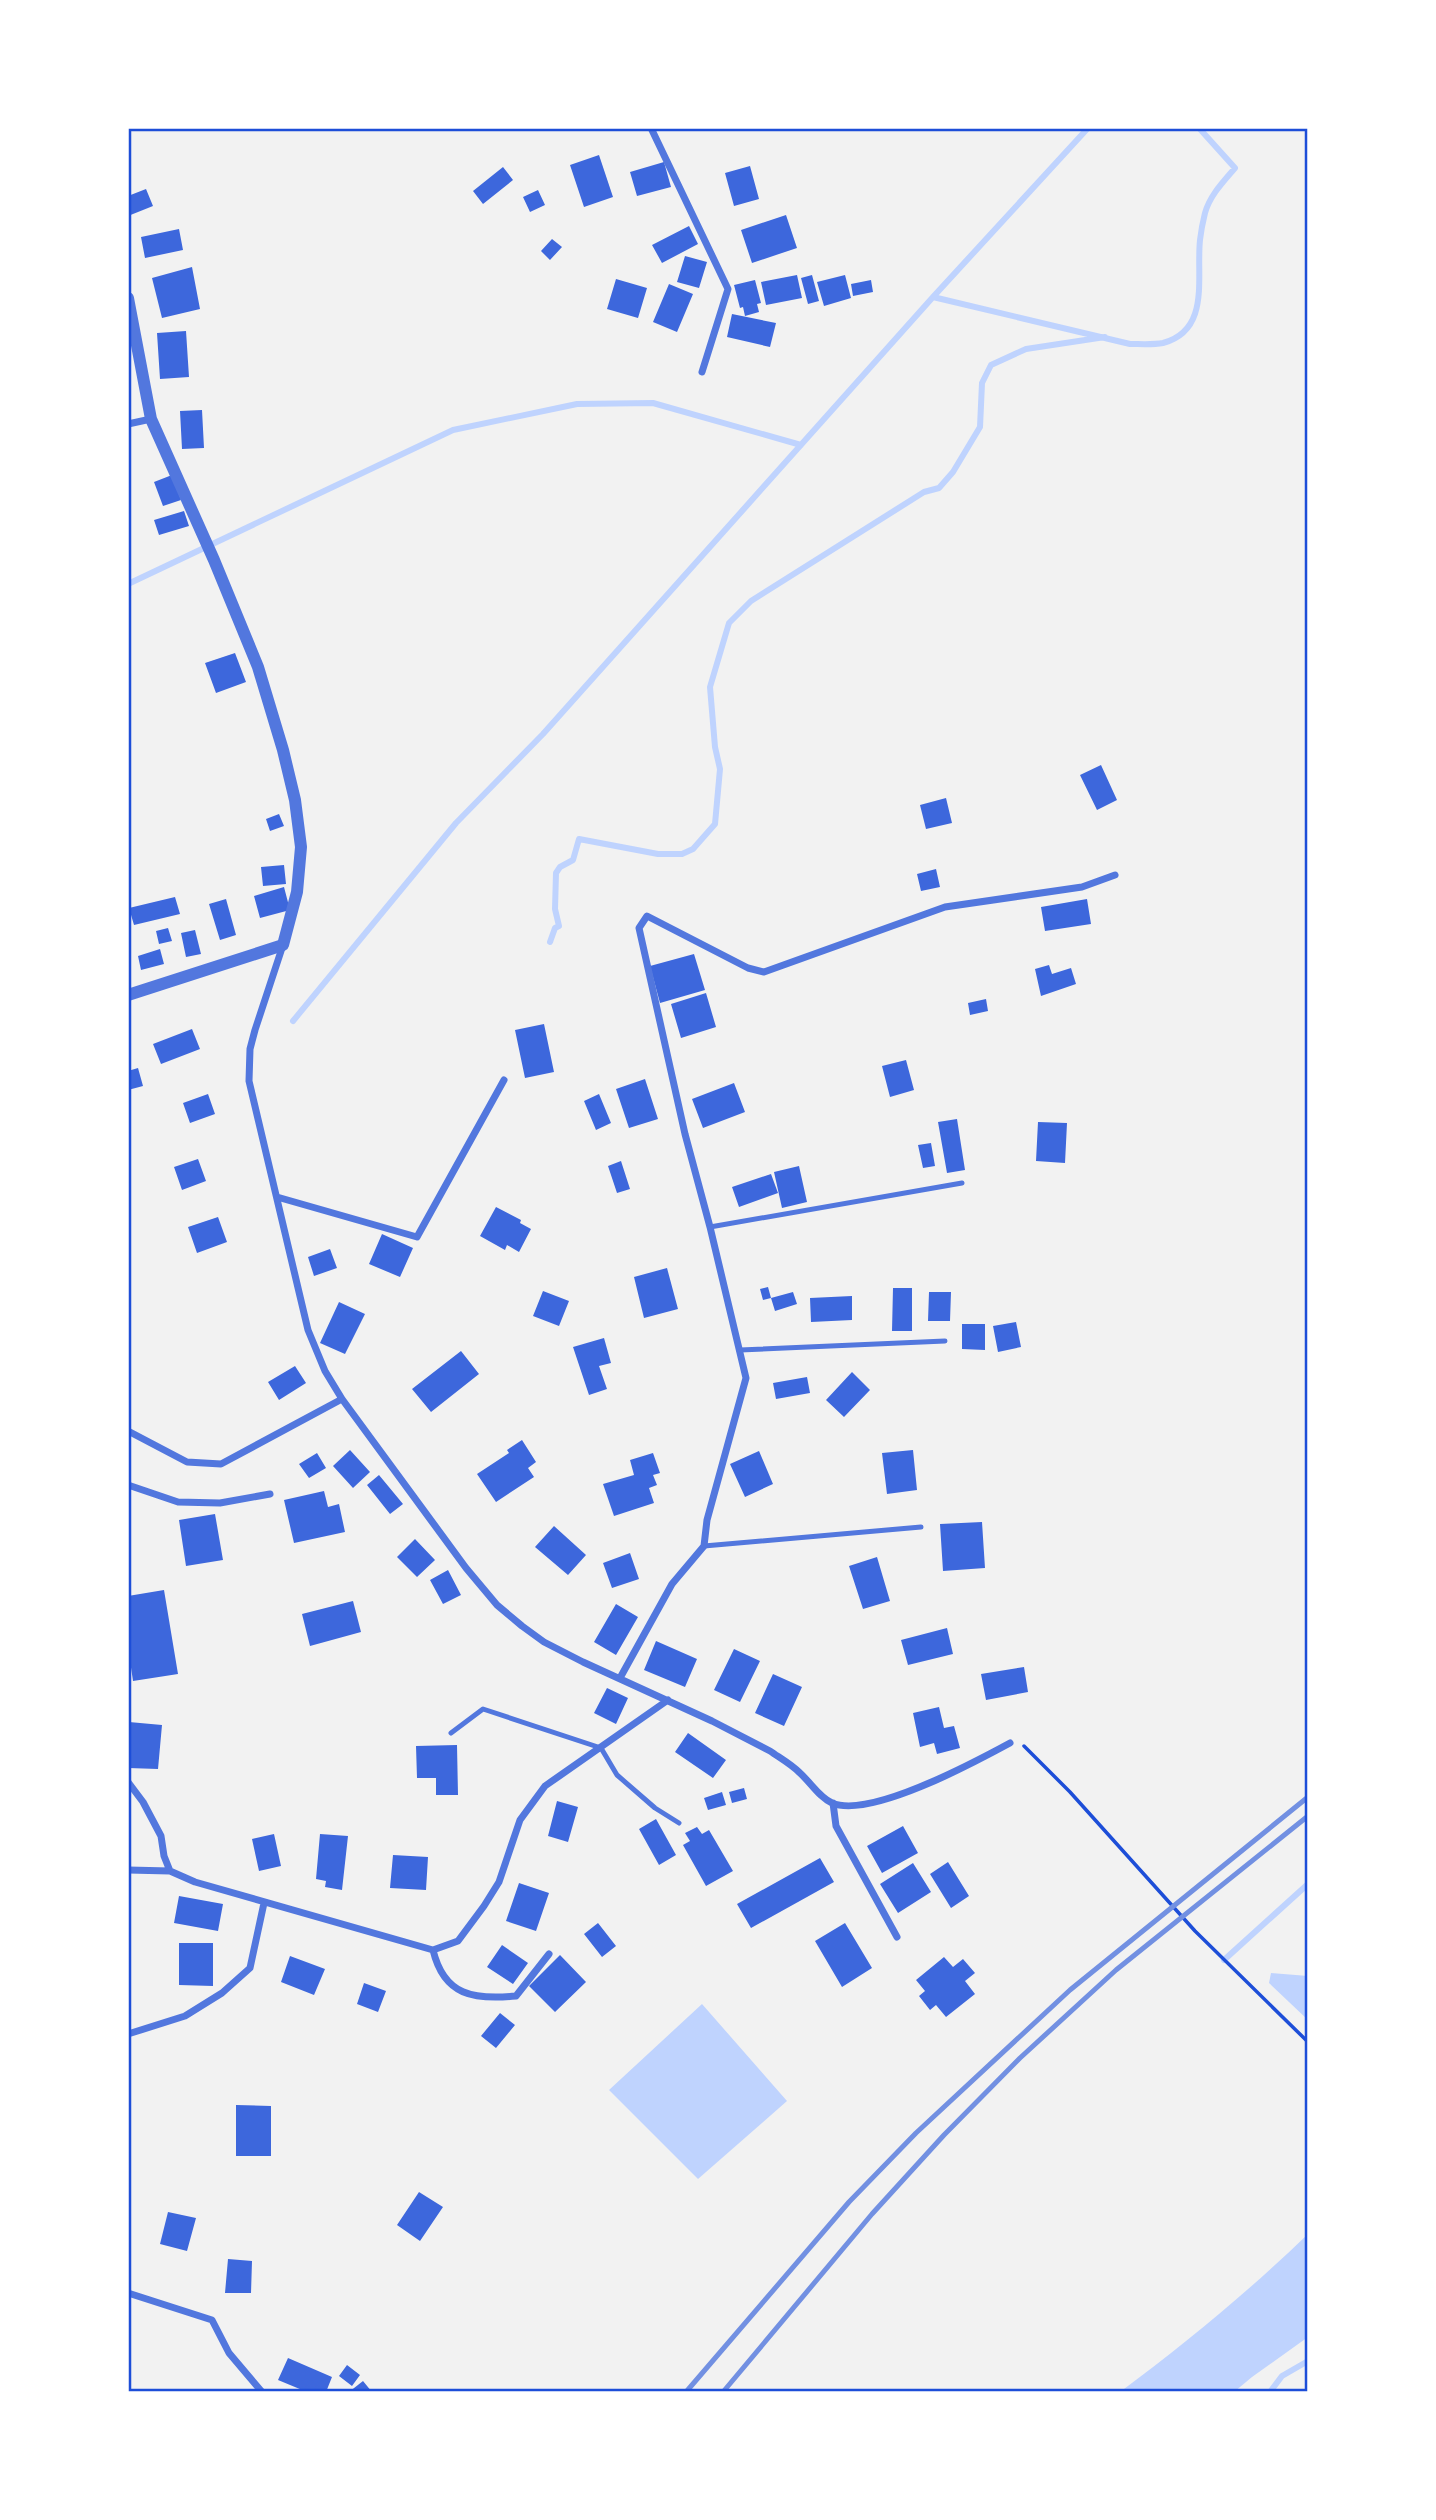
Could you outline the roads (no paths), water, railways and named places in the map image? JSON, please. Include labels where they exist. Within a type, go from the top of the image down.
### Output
[{"type":"street","points":[[651,128],[728,289],[702,372]]},
{"type":"street","points":[[128,298],[151,419],[258,667],[295,800],[301,847],[298,892],[250,1049],[249,1081],[308,1330],[325,1371],[342,1399],[466,1568],[497,1605],[522,1626],[544,1642],[770,1751],[790,1764],[833,1803],[864,1804],[945,1778],[1010,1743]]},
{"type":"street","points":[[128,424],[151,419]]},
{"type":"street","points":[[620,1678],[672,1584],[704,1546],[707,1520],[747,1377],[685,1134],[639,928],[647,916],[748,968],[764,972],[945,907],[1082,887],[1115,875]]},
{"type":"street","points":[[128,995],[283,945]]},
{"type":"street","points":[[277,1197],[417,1237],[504,1080]]},
{"type":"street","points":[[128,1430],[187,1462],[221,1464],[342,1399]]},
{"type":"street","points":[[128,1485],[178,1502],[220,1503],[270,1494]]},
{"type":"street","points":[[128,1870],[170,1871],[195,1882],[264,1903],[433,1950],[458,1941],[492,1894],[499,1882],[520,1820],[545,1786],[668,1700]]},
{"type":"street","points":[[128,1783],[143,1802],[161,1836],[170,1871]]},
{"type":"street","points":[[833,1803],[836,1826],[897,1937]]},
{"type":"street","points":[[128,2034],[185,2016],[222,1993],[250,1968],[264,1903]]},
{"type":"street","points":[[433,1950],[438,1968],[447,1983],[491,1998],[516,1996],[549,1954]]},
{"type":"street","points":[[128,2293],[212,2320],[229,2353],[262,2392]]},
{"type":"lane","points":[[710,1227],[961,1183]]},
{"type":"lane","points":[[740,1350],[945,1341]]},
{"type":"lane","points":[[704,1546],[921,1527]]},
{"type":"lane","points":[[451,1733],[483,1709],[601,1748],[617,1775],[655,1808],[679,1823]]},
{"type":"water","points":[[1271,1973],[1308,1976],[1308,2020],[1269,1983]]},
{"type":"water","points":[[702,2004],[787,2101],[698,2179],[609,2090]]},
{"type":"water","points":[[1308,2234],[1308,2337],[1234,2392],[1120,2392],[1217,2316]]},
{"type":"waterway","points":[[293,1021],[456,823],[543,734],[933,297],[1088,128]]},
{"type":"waterway","points":[[933,297],[1130,344],[1159,344],[1178,336],[1188,327],[1195,314],[1200,240],[1207,206],[1235,168],[1199,128]]},
{"type":"waterway","points":[[550,942],[555,928],[559,926],[555,909],[556,873],[560,867],[573,860],[579,839],[658,854],[682,854],[693,849],[715,824],[720,769],[715,747],[710,687],[729,623],[751,601],[924,492],[939,488],[953,472],[980,427],[982,383],[991,365],[1026,349],[1105,337]]},
{"type":"waterway","points":[[128,584],[453,430],[577,404],[653,403],[801,445]]},
{"type":"waterway","points":[[1224,1960],[1308,1884]]},
{"type":"waterway","points":[[1270,2392],[1282,2376],[1308,2361]]},
{"type":"railway","points":[[686,2392],[849,2202],[916,2133],[1070,1990],[1308,1797]]},
{"type":"railway","points":[[723,2392],[872,2214],[944,2135],[1020,2058],[1116,1970],[1308,1816]]}]
